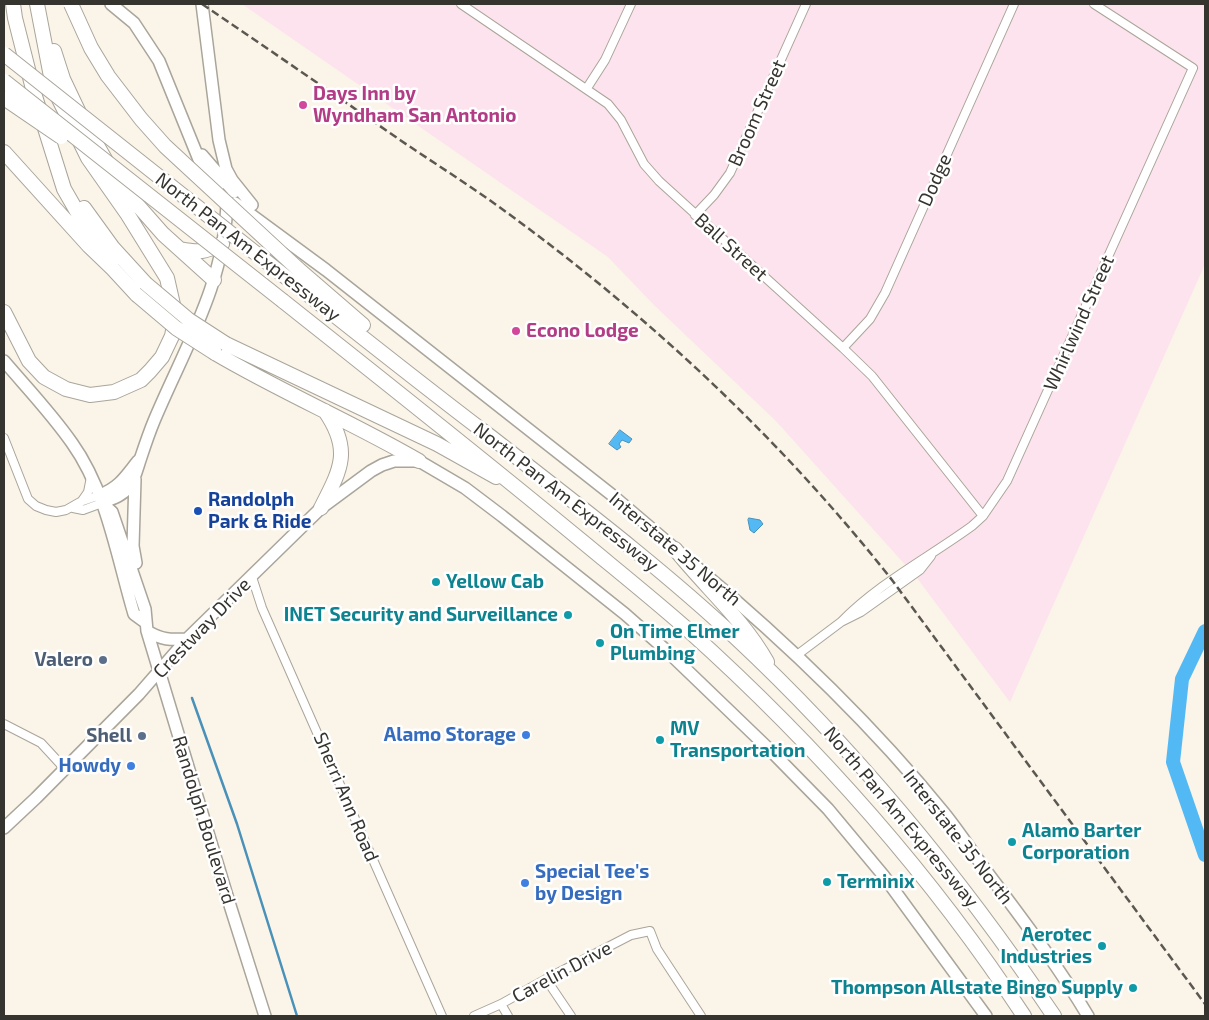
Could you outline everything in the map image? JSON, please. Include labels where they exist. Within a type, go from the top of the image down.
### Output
[{"type":"highway","points":[[13,4],[34,93],[64,189],[113,269]]},
{"type":"highway","points":[[38,4],[63,80],[81,118],[119,184],[148,219],[214,280]]},
{"type":"highway","points":[[4,312],[29,361],[44,378],[66,389],[90,395],[114,392],[140,380],[150,372],[162,357],[172,336],[174,325],[173,300],[167,278],[128,215],[88,158],[53,87],[38,4]]},
{"type":"highway","points":[[71,4],[91,48],[108,76],[141,119],[165,146],[292,273]]},
{"type":"highway","name":"North Pan Am Expressway","points":[[4,54],[292,273],[479,428],[630,546],[706,611],[804,704],[883,790],[936,854],[1007,947],[1054,1016]]},
{"type":"highway","name":"North Pan Am Expressway","points":[[4,81],[515,486],[686,628],[761,699],[825,764],[934,891],[1024,1016]]},
{"type":"highway","points":[[4,98],[55,132],[128,190],[283,301]]},
{"type":"highway","points":[[50,144],[64,176],[98,229],[145,283],[189,320],[226,344],[437,444],[487,473],[515,486]]},
{"type":"highway","points":[[4,152],[136,295],[176,328],[246,372],[325,410],[419,461]]},
{"type":"highway","points":[[180,248],[198,252],[209,250],[222,244]]},
{"type":"highway","points":[[322,508],[337,477],[342,460],[339,434],[325,410]]},
{"type":"highway","points":[[675,549],[755,640],[775,676]]},
{"type":"main road","name":"Interstate 35 North","points":[[111,4],[134,24],[159,61],[202,167],[227,198],[326,270],[612,495],[730,595],[797,655],[894,754],[944,813],[1041,946],[1088,1016]]},
{"type":"main road","points":[[202,4],[219,140],[229,174],[252,205]]},
{"type":"main road","name":"Interstate 35 North","points":[[193,144],[219,177],[239,198],[252,205],[326,270]]},
{"type":"main road","points":[[141,595],[133,546],[135,478],[155,420],[202,315],[214,280],[226,225],[227,198]]},
{"type":"main road","points":[[4,361],[73,443],[91,477],[98,499]]},
{"type":"main road","points":[[98,499],[125,479],[141,458]]},
{"type":"main road","name":"Crestway Drive","points":[[4,828],[139,694],[187,639],[322,508],[371,471],[382,465],[394,461],[419,461]]},
{"type":"main road","points":[[419,461],[465,488],[495,510],[624,614],[668,652],[773,753],[828,809],[872,862],[986,1016]]},
{"type":"main road","points":[[98,499],[121,495],[135,478]]},
{"type":"main road","name":"Randolph Boulevard","points":[[98,499],[112,512],[141,595],[145,609],[146,627],[265,1016]]},
{"type":"main road","name":"Randolph Boulevard","points":[[98,499],[134,614],[146,627]]},
{"type":"main road","points":[[146,627],[157,638],[187,639]]},
{"type":"street","name":"Ball Street","points":[[461,4],[608,104],[628,130],[639,156],[658,181],[872,376],[982,516]]},
{"type":"street","points":[[587,88],[605,60],[630,4]]},
{"type":"street","name":"Broom Street","points":[[695,215],[714,195],[730,173],[806,4]]},
{"type":"street","name":"Dodge","points":[[843,348],[870,319],[885,293],[1014,4]]},
{"type":"street","name":"Whirlwind Street","points":[[797,655],[842,622],[871,596],[972,526],[982,516],[1007,481],[1019,457],[1193,68],[1094,4]]},
{"type":"street","points":[[4,438],[28,499],[36,506],[56,512],[72,508],[88,492],[91,477]]},
{"type":"street","points":[[80,502],[98,499]]},
{"type":"street","points":[[72,508],[83,510],[98,499]]},
{"type":"street","name":"Sherri Ann Road","points":[[252,577],[262,608],[442,1016]]},
{"type":"street","points":[[4,724],[41,743],[65,769]]},
{"type":"street","name":"Carelin Drive","points":[[474,1016],[501,1004],[632,935],[650,931],[657,949],[701,1016]]},
{"type":"street","points":[[546,979],[571,1016]]},
{"type":"street","points":[[501,1004],[508,1016]]},
{"type":"shaded area","points":[[242,4],[1205,4],[1205,264],[1010,702],[917,578],[776,421],[655,306],[608,257]]},
{"type":"water","points":[[620,430],[632,439],[629,443],[622,440],[619,444],[621,447],[617,450],[609,444]]},
{"type":"water","points":[[749,518],[760,520],[763,524],[754,533],[750,530]]},
{"type":"waterway","points":[[1205,631],[1182,679],[1173,762],[1205,855]]},
{"type":"waterway","points":[[192,698],[237,824],[297,1016]]},
{"type":"railway","points":[[202,4],[477,191],[556,249],[660,335],[758,428],[805,477],[892,580],[1205,1004]]},
{"type":"place","name":"Days Inn by Wyndham San Antonio","points":[[303,105]]},
{"type":"place","name":"Econo Lodge","points":[[516,331]]},
{"type":"place","name":"Randolph Park & Ride","points":[[198,511]]},
{"type":"place","name":"Yellow Cab","points":[[436,582]]},
{"type":"place","name":"INET Security and Surveillance","points":[[568,615]]},
{"type":"place","name":"On Time Elmer Plumbing","points":[[600,643]]},
{"type":"place","name":"Valero","points":[[103,660]]},
{"type":"place","name":"Alamo Storage","points":[[526,735]]},
{"type":"place","name":"Shell","points":[[142,736]]},
{"type":"place","name":"MV Transportation","points":[[660,740]]},
{"type":"place","name":"Howdy","points":[[131,766]]},
{"type":"place","name":"Alamo Barter Corporation","points":[[1012,842]]},
{"type":"place","name":"Terminix","points":[[827,882]]},
{"type":"place","name":"Special Tee's by Design","points":[[525,883]]},
{"type":"place","name":"Aerotec Industries","points":[[1102,946]]},
{"type":"place","name":"Thompson Allstate Bingo Supply","points":[[1133,988]]}]
